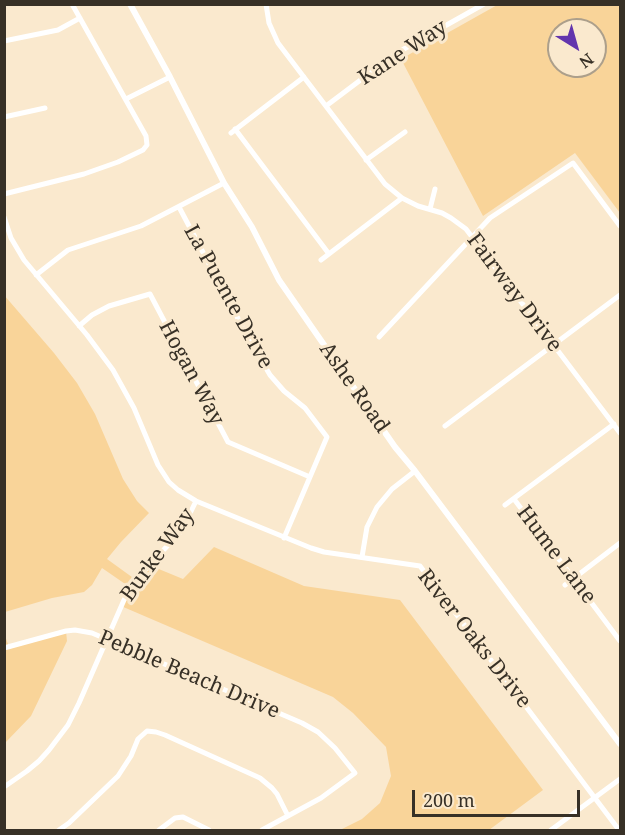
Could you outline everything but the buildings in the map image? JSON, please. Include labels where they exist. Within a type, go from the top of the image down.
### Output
[{"type":"street","points":[[4,194],[84,174],[118,162],[147,146],[146,136],[72,4]]},
{"type":"street","name":"Ashe Road","points":[[130,4],[170,76],[224,183],[252,227],[279,280],[395,447],[621,744]]},
{"type":"street","name":"Fairway Drive","points":[[266,4],[269,23],[278,42],[385,184],[402,198],[452,218],[466,229],[621,433]]},
{"type":"street","name":"Kane Way","points":[[326,106],[395,54],[484,4]]},
{"type":"street","points":[[4,41],[58,30],[80,18]]},
{"type":"street","points":[[126,99],[170,76]]},
{"type":"street","points":[[304,77],[233,131],[329,254]]},
{"type":"street","points":[[4,117],[45,108]]},
{"type":"street","points":[[366,160],[405,132]]},
{"type":"street","points":[[379,337],[490,218],[573,163],[621,226]]},
{"type":"street","points":[[36,275],[68,250],[135,229],[224,183]]},
{"type":"street","points":[[430,209],[435,189]]},
{"type":"street","points":[[321,260],[402,198]]},
{"type":"street","name":"La Puente Drive","points":[[179,207],[270,375],[284,391],[305,408],[327,437],[284,538]]},
{"type":"street","name":"River Oaks Drive","points":[[4,218],[16,249],[100,352],[124,389],[162,473],[178,490],[196,501],[324,552],[420,566],[619,830]]},
{"type":"street","name":"Hogan Way","points":[[79,326],[92,315],[109,306],[150,294],[228,442],[310,477]]},
{"type":"street","points":[[445,426],[621,295]]},
{"type":"street","points":[[505,505],[614,424]]},
{"type":"street","points":[[362,557],[368,527],[377,507],[392,489],[415,471]]},
{"type":"street","name":"Hume Lane","points":[[514,499],[621,641]]},
{"type":"street","name":"Burke Way","points":[[4,786],[39,761],[59,738],[75,711],[124,600],[149,565],[182,530],[196,501]]},
{"type":"street","points":[[565,585],[621,543]]},
{"type":"street","name":"Pebble Beach Drive","points":[[4,648],[66,631],[92,633],[308,726],[327,740],[355,773],[321,798],[288,816]]},
{"type":"street","points":[[59,831],[118,776],[131,756],[138,739],[147,731],[165,735],[260,778],[266,783],[277,794],[288,816],[262,831]]},
{"type":"street","points":[[551,831],[621,779]]},
{"type":"street","points":[[159,831],[175,818],[183,817],[209,831]]},
{"type":"shaded area","points":[[499,4],[620,5],[620,213],[575,153],[483,216],[401,59]]},
{"type":"shaded area","points":[[4,295],[77,383],[95,414],[123,479],[137,501],[149,513],[107,559],[136,580],[149,565],[183,579],[214,547],[304,586],[400,600],[543,790],[489,830],[340,830],[362,819],[380,803],[391,776],[386,747],[353,713],[333,697],[121,606],[131,588],[102,568],[92,585],[84,592],[52,598],[5,612]]},
{"type":"shaded area","points":[[66,631],[67,641],[31,716],[5,743],[4,633],[9,647]]}]
